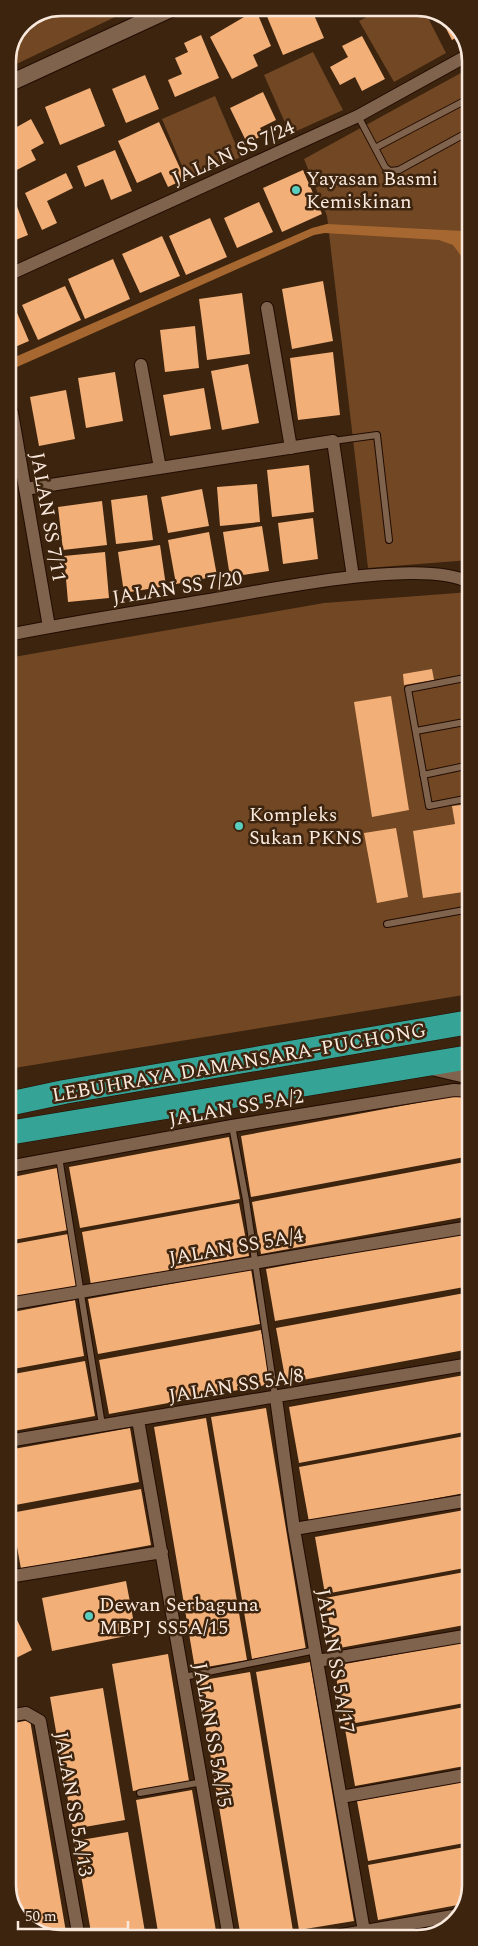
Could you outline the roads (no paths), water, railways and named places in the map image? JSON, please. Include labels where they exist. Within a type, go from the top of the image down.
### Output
[{"type":"highway","name":"LEBUHRAYA DAMANSARA–PUCHONG","points":[[16,1102],[73,1090],[462,1023]]},
{"type":"highway","name":"LEBUHRAYA DAMANSARA–PUCHONG","points":[[16,1132],[462,1058]]},
{"type":"street","points":[[16,80],[156,16]]},
{"type":"street","name":"JALAN SS 7/24","points":[[16,272],[358,116],[462,59]]},
{"type":"street","points":[[267,308],[291,448]]},
{"type":"street","points":[[141,365],[160,468]]},
{"type":"street","name":"JALAN SS 7/11","points":[[16,437],[49,627]]},
{"type":"street","points":[[25,490],[333,441],[354,577]]},
{"type":"street","name":"JALAN SS 7/20","points":[[16,633],[354,577],[424,573],[462,578]]},
{"type":"street","points":[[422,1066],[462,1073]]},
{"type":"street","name":"JALAN SS 5A/2","points":[[16,1165],[232,1126],[454,1090],[462,1090]]},
{"type":"street","name":"JALAN SS 5A/4","points":[[16,1303],[462,1228]]},
{"type":"street","name":"JALAN SS 5A/8","points":[[16,1440],[276,1398],[462,1365]]},
{"type":"street","name":"JALAN SS 5A/17","points":[[276,1398],[294,1529],[364,1930]]},
{"type":"street","name":"JALAN SS 5A/15","points":[[138,1420],[228,1930]]},
{"type":"street","points":[[294,1529],[462,1501]]},
{"type":"street","points":[[16,1576],[162,1552]]},
{"type":"street","points":[[316,1656],[462,1636]]},
{"type":"street","name":"JALAN SS 5A/13","points":[[16,1715],[26,1713],[40,1721],[78,1930]]},
{"type":"street","points":[[341,1797],[462,1775]]},
{"type":"street","points":[[370,1930],[449,1917]]},
{"type":"lane","points":[[375,148],[462,102]]},
{"type":"lane","points":[[358,116],[390,172],[398,170],[462,135]]},
{"type":"lane","points":[[333,441],[377,435],[389,540]]},
{"type":"lane","points":[[462,678],[408,688],[429,806],[462,800]]},
{"type":"lane","points":[[416,731],[462,722]]},
{"type":"lane","points":[[424,775],[462,766]]},
{"type":"lane","points":[[387,924],[462,910]]},
{"type":"lane","points":[[232,1126],[276,1398]]},
{"type":"lane","points":[[59,1157],[102,1425]]},
{"type":"lane","points":[[184,1678],[316,1656]]},
{"type":"lane","points":[[140,1793],[202,1782]]},
{"type":"place","name":"Yayasan Basmi Kemiskinan","points":[[296,190]]},
{"type":"place","name":"Kompleks Sukan PKNS","points":[[239,826]]},
{"type":"place","name":"Dewan Serbaguna MBPJ SS5A/15","points":[[89,1616]]}]
